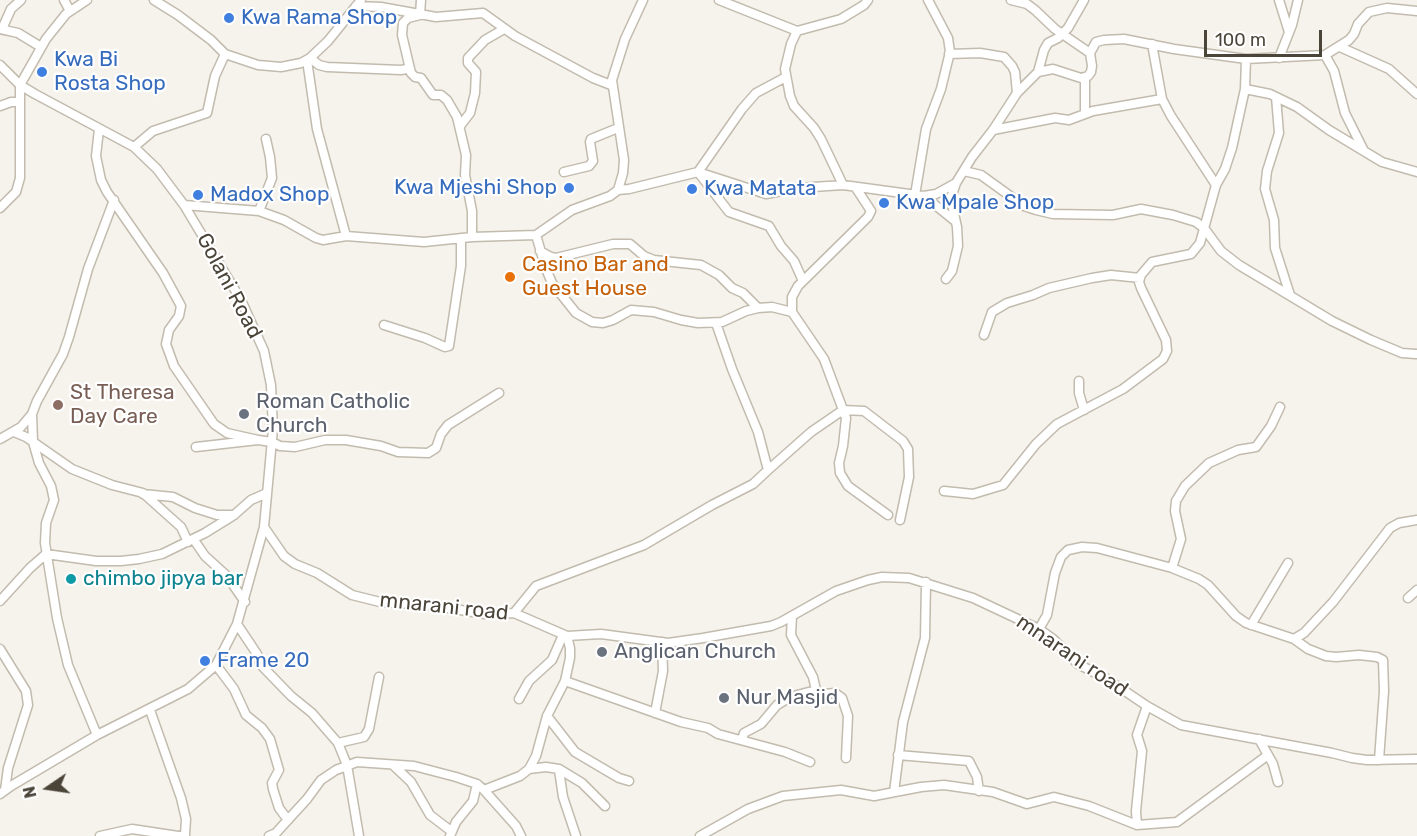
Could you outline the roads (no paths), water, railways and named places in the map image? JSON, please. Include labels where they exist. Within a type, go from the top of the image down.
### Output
[{"type":"street","points":[[64,0],[70,11]]},
{"type":"street","points":[[0,208],[16,192],[20,178],[20,85],[46,39],[70,11],[87,0]]},
{"type":"street","points":[[154,0],[211,40],[225,54],[268,66],[293,66],[308,59],[328,41],[359,3],[436,17],[480,13],[504,29],[593,78],[611,85]]},
{"type":"street","points":[[420,15],[421,0]]},
{"type":"street","points":[[618,190],[624,160],[611,85],[625,39],[643,0]]},
{"type":"street","points":[[719,0],[797,31],[842,19],[868,0]]},
{"type":"street","points":[[919,196],[926,129],[941,89],[949,54],[948,38],[928,0]]},
{"type":"street","points":[[1011,0],[1027,4],[1090,54]]},
{"type":"street","points":[[946,279],[956,259],[958,237],[952,195],[956,183],[1017,93],[1038,72],[1048,43],[1063,33],[1084,0]]},
{"type":"street","points":[[1279,0],[1289,32]]},
{"type":"street","points":[[1278,58],[1289,32],[1298,0]]},
{"type":"street","points":[[18,1],[11,9],[1,29],[18,33],[41,47]]},
{"type":"street","points":[[1085,113],[1085,78],[1091,72],[1090,54],[1096,42],[1124,39],[1246,59],[1325,55],[1340,47],[1354,34],[1358,24],[1369,12],[1388,8],[1417,11]]},
{"type":"street","points":[[420,15],[408,18],[403,23],[402,35],[410,62],[409,66],[413,76],[421,78],[433,95],[441,95],[447,100],[460,126],[466,155],[465,175],[472,211],[472,237]]},
{"type":"street","points":[[460,126],[470,113],[476,93],[476,72],[468,63],[468,58],[485,40],[504,29]]},
{"type":"street","points":[[797,31],[786,60],[786,77],[794,106],[818,134],[843,185]]},
{"type":"street","points":[[1152,44],[1162,99],[1170,116],[1216,185]]},
{"type":"street","points":[[1340,47],[1389,69],[1417,94]]},
{"type":"street","points":[[949,54],[980,53],[1004,57],[1015,72],[1018,83],[1017,93]]},
{"type":"street","points":[[134,147],[153,131],[207,113],[215,76],[225,54]]},
{"type":"street","points":[[1325,55],[1334,71],[1345,113],[1363,150]]},
{"type":"street","points":[[308,59],[327,67],[401,70],[408,69],[409,66]]},
{"type":"street","points":[[308,59],[317,129],[346,236]]},
{"type":"street","points":[[944,491],[973,494],[1003,485],[1036,444],[1057,424],[1104,401],[1143,376],[1166,356],[1166,340],[1141,288],[1140,278],[1152,262],[1191,254],[1200,243],[1216,185],[1233,148],[1245,89],[1246,59]]},
{"type":"street","name":"Golani Road","points":[[0,65],[20,85],[134,147],[158,169],[184,206],[241,300],[264,351],[271,385],[273,429],[264,527],[245,602],[237,624],[216,665],[188,689],[97,735],[2,792]]},
{"type":"street","points":[[1038,72],[1053,69],[1085,78]]},
{"type":"street","points":[[698,172],[756,93],[786,77]]},
{"type":"street","points":[[1245,89],[1259,91],[1297,107],[1372,157],[1417,172]]},
{"type":"street","points":[[1276,97],[1279,133],[1267,171],[1265,189],[1274,220],[1275,248],[1290,296]]},
{"type":"street","points":[[993,130],[1055,118],[1070,120],[1085,113],[1162,99]]},
{"type":"street","points":[[0,106],[19,102]]},
{"type":"street","points":[[564,172],[589,166],[592,161],[591,139],[618,128]]},
{"type":"street","points":[[99,129],[96,156],[98,171],[107,192],[163,273],[181,306],[179,316],[169,330],[166,344],[174,366],[214,424],[227,433],[272,442],[280,446],[296,447],[325,440],[346,440],[381,446],[398,452],[428,453],[436,448],[441,434],[448,425],[499,393]]},
{"type":"street","points":[[258,210],[272,178],[266,139]]},
{"type":"street","points":[[964,171],[981,175],[1024,206],[1053,214],[1113,215],[1141,209],[1188,219],[1204,228],[1221,251],[1239,265],[1332,321],[1402,353],[1416,354]]},
{"type":"street","points":[[698,172],[729,212],[769,226],[781,246],[794,261],[803,280]]},
{"type":"street","points":[[184,206],[258,210],[284,220],[323,240],[346,236],[424,242],[472,237],[536,235],[572,210],[610,196],[618,190],[698,172],[766,194],[798,188],[843,185],[919,196],[936,194],[956,183]]},
{"type":"street","points":[[856,188],[871,210]]},
{"type":"street","points":[[876,191],[871,210],[865,221],[803,280],[792,297],[792,312],[824,359],[843,410],[846,422],[839,463],[840,473],[848,486],[888,515]]},
{"type":"street","points":[[919,196],[955,221]]},
{"type":"street","points":[[0,439],[27,422],[66,346],[88,269],[114,200]]},
{"type":"street","points":[[536,235],[552,283],[576,313],[592,322],[603,323],[631,310],[642,309],[681,320],[716,323],[758,308],[772,307],[792,312]]},
{"type":"street","points":[[384,325],[445,347],[449,346],[460,266],[461,238]]},
{"type":"street","points":[[540,251],[556,258],[613,244],[630,244],[644,256],[654,260],[701,265],[718,275],[732,288],[744,293],[758,308]]},
{"type":"street","points":[[984,335],[992,312],[1007,303],[1049,288],[1092,278],[1112,275],[1140,278]]},
{"type":"street","points":[[716,323],[758,432],[768,470]]},
{"type":"street","points":[[1079,381],[1079,393],[1084,410]]},
{"type":"street","points":[[1172,568],[1181,540],[1175,511],[1176,501],[1185,486],[1209,463],[1238,450],[1256,447],[1271,426],[1280,407]]},
{"type":"street","points":[[514,613],[533,588],[543,582],[644,545],[753,484],[811,432],[843,410],[864,411],[875,417],[903,441],[908,449],[909,477],[900,520]]},
{"type":"street","points":[[32,414],[33,442],[39,463],[51,486],[54,500],[46,523],[46,555],[68,665],[97,735]]},
{"type":"street","points":[[14,432],[72,469],[112,485],[142,494],[173,497],[195,508],[217,515],[234,515]]},
{"type":"street","points":[[196,447],[258,440]]},
{"type":"street","points":[[0,601],[30,568],[46,555],[96,561],[139,559],[162,554],[191,541],[234,515],[251,500],[267,493]]},
{"type":"street","points":[[142,494],[181,527],[205,556],[227,576],[245,602]]},
{"type":"street","points":[[1294,639],[1304,633],[1333,602],[1390,528],[1399,523],[1417,520]]},
{"type":"street","name":"mnarani road","points":[[264,527],[284,556],[352,595],[380,602],[430,605],[485,614],[514,613],[565,635],[601,634],[662,642],[703,638],[771,626],[836,591],[868,580],[893,576],[926,582],[973,598],[1039,629],[1053,639],[1078,664],[1181,724],[1352,758],[1417,759]]},
{"type":"street","points":[[1039,629],[1047,615],[1058,565],[1061,557],[1068,550],[1082,547],[1097,548],[1172,568],[1208,585],[1236,616],[1251,625],[1294,639],[1308,649],[1326,656],[1359,655],[1383,660],[1384,691],[1379,760]]},
{"type":"street","points":[[1251,625],[1288,563]]},
{"type":"street","points":[[894,792],[903,722],[925,638],[926,582]]},
{"type":"street","points":[[1408,598],[1417,590]]},
{"type":"street","points":[[792,616],[791,635],[813,678],[816,690]]},
{"type":"street","points":[[237,624],[257,654],[260,664],[291,696],[312,713],[338,743],[347,765],[358,836]]},
{"type":"street","points":[[393,765],[411,782],[430,815],[451,833],[481,787],[520,776],[529,769],[536,756],[547,716],[565,681],[570,648],[565,635]]},
{"type":"street","points":[[519,699],[529,681],[552,660],[565,635]]},
{"type":"street","points":[[655,713],[663,671],[662,642]]},
{"type":"street","points":[[0,649],[26,691],[28,705],[2,792]]},
{"type":"street","points":[[216,665],[234,689],[246,715],[262,728],[270,739],[279,770],[272,783],[273,789],[279,808],[288,820]]},
{"type":"street","points":[[338,743],[364,737],[369,729],[379,677]]},
{"type":"street","points":[[565,681],[681,722],[708,728],[718,734],[785,752],[810,762]]},
{"type":"street","points":[[741,740],[744,733],[761,724],[777,705],[790,697],[816,690],[823,694],[835,693],[842,698],[848,716],[846,758]]},
{"type":"street","points":[[1137,825],[1136,811],[1142,751],[1137,735],[1147,706]]},
{"type":"street","points":[[100,836],[132,829],[184,835],[186,828],[184,808],[150,710]]},
{"type":"street","points":[[547,716],[574,752],[619,778],[629,781]]},
{"type":"street","points":[[1259,739],[1278,782]]},
{"type":"street","points":[[898,755],[969,761],[977,777],[979,791]]},
{"type":"street","points":[[700,836],[748,808],[783,796],[841,790],[874,796],[921,787],[953,785],[993,792],[1027,804],[1054,797],[1089,806],[1137,825],[1181,820],[1207,798],[1268,755]]},
{"type":"street","points":[[269,836],[276,833],[321,780],[357,762],[404,765],[431,770],[481,787],[516,826],[521,836]]},
{"type":"street","points":[[529,769],[546,767],[559,769],[582,783],[605,806]]},
{"type":"street","points":[[559,769],[563,797],[576,836]]},
{"type":"place","name":"Kwa Rama Shop","points":[[229,18]]},
{"type":"place","name":"Kwa Bi Rosta Shop","points":[[42,72]]},
{"type":"place","name":"Kwa Mjeshi Shop","points":[[569,188]]},
{"type":"place","name":"Kwa Matata","points":[[692,189]]},
{"type":"place","name":"Madox Shop","points":[[198,195]]},
{"type":"place","name":"Kwa Mpale Shop","points":[[884,203]]},
{"type":"place","name":"Casino Bar and Guest House","points":[[510,277]]},
{"type":"place","name":"St Theresa Day Care","points":[[58,405]]},
{"type":"place","name":"Roman Catholic Church","points":[[244,414]]},
{"type":"place","name":"chimbo jipya bar","points":[[71,579]]},
{"type":"place","name":"Anglican Church","points":[[602,652]]},
{"type":"place","name":"Frame 20","points":[[205,661]]},
{"type":"place","name":"Nur Masjid","points":[[724,698]]}]
